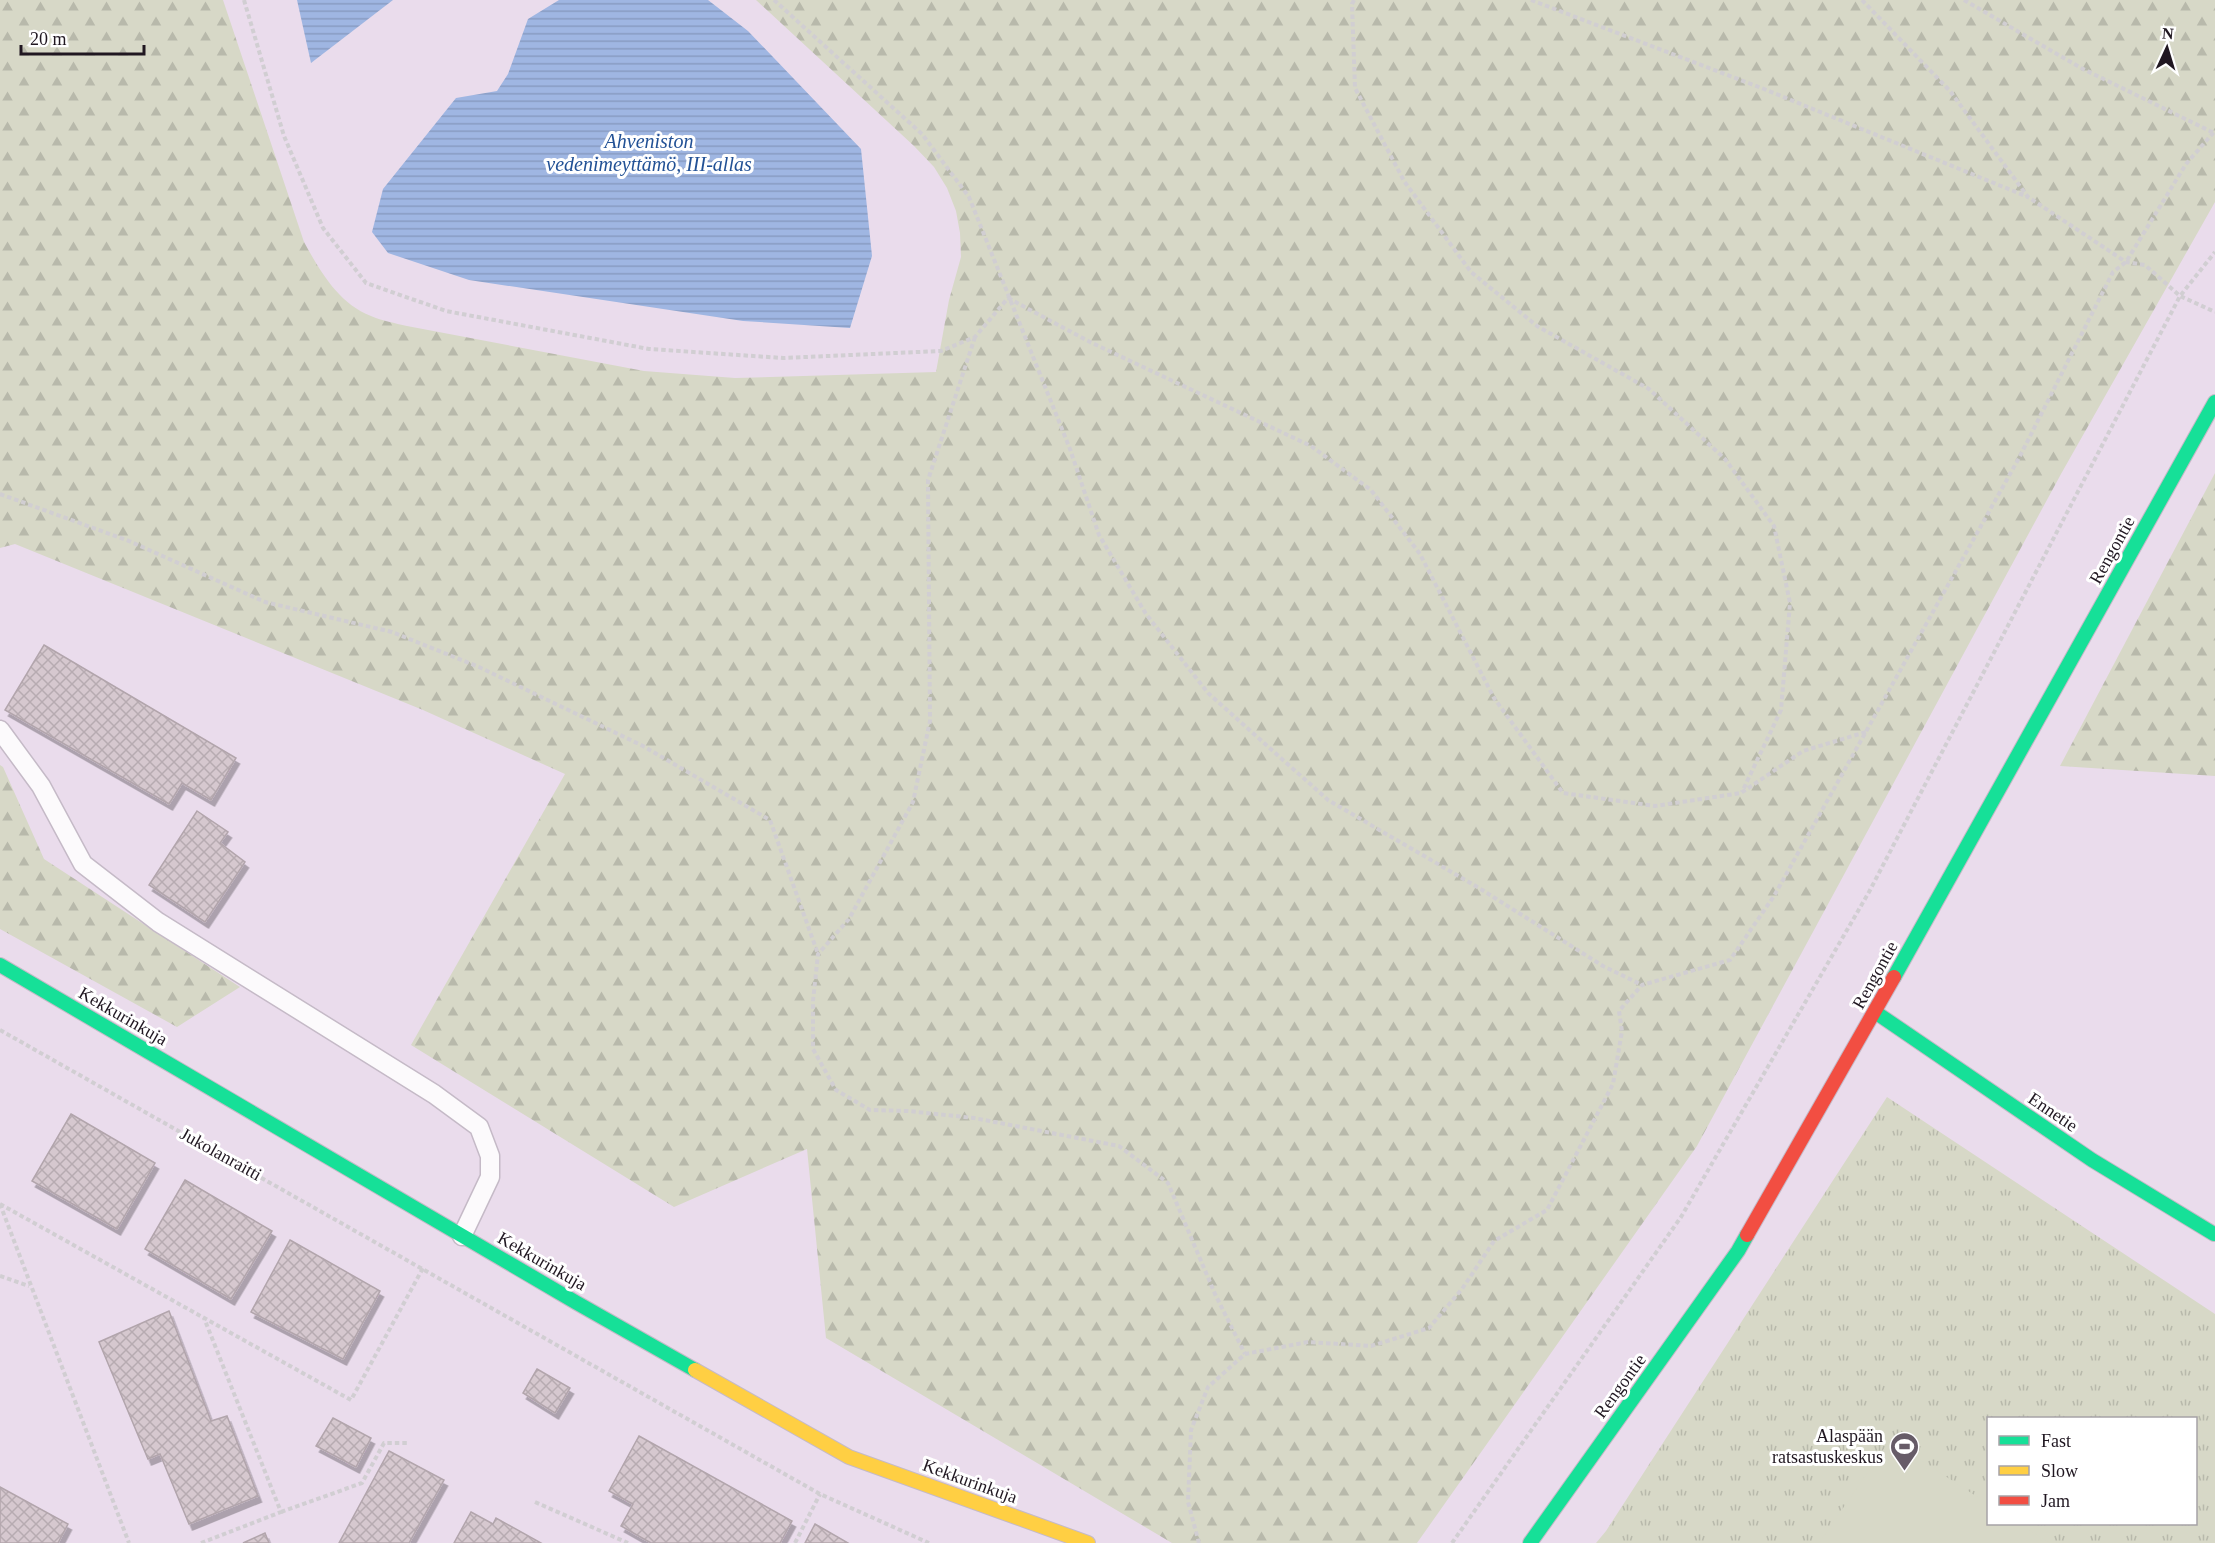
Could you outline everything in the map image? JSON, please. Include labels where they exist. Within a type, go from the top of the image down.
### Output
[{"type":"street","name":"Rengontie","points":[[1530,1543],[1738,1251],[1875,1012],[2215,402]]},
{"type":"street","name":"Kekkurinkuja","points":[[0,965],[462,1236],[849,1457],[1088,1543]]},
{"type":"street","name":"Ennetie","points":[[1875,1012],[2092,1160],[2214,1234]]},
{"type":"lane","points":[[0,730],[41,786],[83,864],[158,922],[424,1088],[479,1127],[490,1156],[490,1177],[462,1236]]},
{"type":"path","points":[[244,0],[284,136],[319,218],[324,228],[366,283],[446,310],[650,350],[783,358],[941,351],[975,337]]},
{"type":"path","points":[[774,0],[922,134],[969,197],[1070,449],[1099,535],[1146,614],[1208,693],[1328,800],[1479,888],[1603,966],[1642,985]]},
{"type":"path","points":[[1354,0],[1352,3],[1355,88],[1404,181],[1471,272],[1537,326],[1649,389],[1725,459],[1774,526],[1790,603],[1781,710],[1741,793]]},
{"type":"path","points":[[1531,0],[1764,89],[2028,197],[2126,262],[2145,265],[2180,296],[2215,312]]},
{"type":"path","points":[[1862,0],[1950,91],[2028,197]]},
{"type":"path","points":[[1199,1543],[1188,1502],[1191,1430],[1208,1387],[1245,1354],[1308,1342],[1371,1346],[1429,1328],[1462,1289],[1494,1241],[1546,1210],[1613,1084],[1622,1031],[1619,1011],[1642,985],[1730,960],[1774,896],[2019,458],[2113,273],[2126,262],[2186,164],[2214,133],[2081,68],[1964,0]]},
{"type":"path","points":[[1452,1543],[1681,1217],[1869,892],[2180,296],[2215,252]]},
{"type":"path","points":[[818,954],[849,919],[913,802],[930,721],[928,480],[975,337],[1008,298]]},
{"type":"path","points":[[1008,298],[1090,342],[1311,446],[1371,490],[1420,555],[1494,698],[1563,793],[1655,806],[1741,793],[1803,751],[1866,732]]},
{"type":"path","points":[[0,494],[129,541],[265,602],[392,632],[479,667],[643,746],[770,820],[818,954],[813,1001],[813,1049],[836,1090],[870,1110],[908,1111],[974,1118],[1119,1146],[1168,1183],[1215,1294],[1245,1354]]},
{"type":"path","name":"Jukolanraitti","points":[[0,1030],[820,1494]]},
{"type":"path","points":[[0,1204],[351,1400],[423,1268]]},
{"type":"path","points":[[0,1204],[129,1543]]},
{"type":"path","points":[[0,1276],[30,1286]]},
{"type":"path","points":[[203,1317],[281,1512]]},
{"type":"path","points":[[201,1543],[362,1483],[384,1443],[407,1443]]},
{"type":"path","points":[[795,1543],[820,1494],[929,1543]]},
{"type":"path","points":[[535,1502],[628,1543]]},
{"type":"green space","points":[[0,0],[223,0],[304,242],[331,285],[349,303],[371,316],[393,323],[644,371],[735,378],[936,372],[949,300],[961,257],[956,211],[947,188],[934,167],[914,146],[756,0],[2215,0],[2215,202],[2061,474],[1697,1146],[1417,1543],[1172,1543],[826,1338],[807,1149],[674,1207],[411,1045],[565,774],[423,710],[15,544],[0,548]]},
{"type":"green space","points":[[2215,473],[2215,776],[2060,766]]},
{"type":"green space","points":[[0,765],[3,767],[44,859],[240,987],[177,1027],[0,929]]},
{"type":"green space","points":[[1887,1097],[2215,1314],[2215,1543],[1596,1543],[1606,1531]]},
{"type":"green space","name":"Alaspään ratsastuskeskus","points":[[1890,1440],[1987,1503],[1987,1525],[2021,1525],[2050,1543],[1819,1543]]},
{"type":"water","points":[[297,0],[393,0],[311,63]]},
{"type":"water","name":"Ahveniston vedenimeyttämö, III-allas","points":[[559,0],[708,0],[748,31],[861,149],[872,256],[850,328],[743,321],[469,280],[388,253],[372,232],[383,189],[456,98],[497,91],[508,74],[528,19]]},
{"type":"building","points":[[44,645],[236,758],[211,800],[182,783],[169,804],[5,710]]},
{"type":"building","points":[[197,811],[228,832],[220,843],[245,862],[205,922],[149,885]]},
{"type":"building","points":[[71,1114],[155,1163],[117,1229],[32,1181]]},
{"type":"building","points":[[185,1180],[272,1231],[231,1299],[145,1249]]},
{"type":"building","points":[[290,1240],[380,1291],[343,1359],[251,1312]]},
{"type":"building","points":[[169,1311],[211,1421],[227,1416],[258,1496],[189,1524],[160,1454],[148,1459],[99,1342]]},
{"type":"building","points":[[537,1369],[570,1388],[555,1413],[523,1393]]},
{"type":"building","points":[[333,1418],[371,1438],[356,1467],[316,1446]]},
{"type":"building","points":[[639,1436],[792,1521],[780,1543],[651,1543],[621,1526],[633,1504],[609,1491]]},
{"type":"building","points":[[389,1451],[444,1480],[409,1543],[339,1543]]},
{"type":"building","points":[[0,1487],[68,1524],[58,1543],[0,1543]]},
{"type":"building","points":[[471,1512],[493,1524],[496,1518],[541,1543],[454,1543]]},
{"type":"building","points":[[815,1524],[848,1543],[805,1543]]},
{"type":"building","points":[[265,1533],[269,1543],[243,1543]]},
{"type":"traffic: fast","points":[[1894,977],[2215,402]]},
{"type":"traffic: fast","points":[[0,965],[695,1370]]},
{"type":"traffic: fast","points":[[1875,1012],[2092,1160],[2214,1234]]},
{"type":"traffic: fast","points":[[1530,1543],[1738,1251],[1747,1235]]},
{"type":"traffic: slow","points":[[695,1370],[849,1457],[1088,1543]]},
{"type":"traffic: jam","points":[[1747,1235],[1894,977]]},
{"type":"place","name":"Alaspään ratsastuskeskus","points":[[1904,1472]]}]
